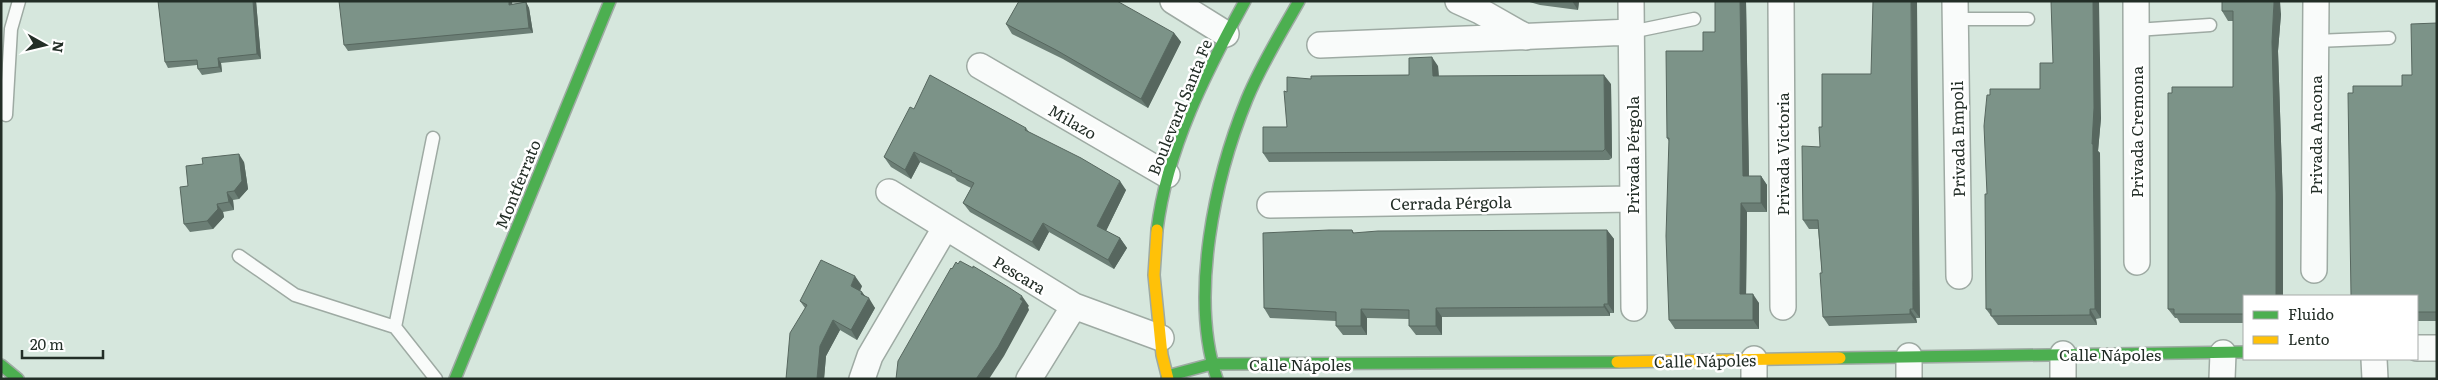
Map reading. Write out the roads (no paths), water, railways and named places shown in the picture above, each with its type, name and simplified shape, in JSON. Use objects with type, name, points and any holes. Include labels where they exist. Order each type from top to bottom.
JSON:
[{"type":"main road","name":"Montferrato","points":[[455,379],[610,1]]},
{"type":"main road","name":"Boulevard Santa Fe","points":[[1168,377],[1161,338],[1154,262],[1167,176],[1200,89],[1226,34],[1245,1]]},
{"type":"main road","points":[[1217,379],[1212,364],[1206,308],[1207,258],[1225,160],[1248,97],[1299,1]]},
{"type":"main road","name":"Calle Nápoles","points":[[1168,377],[1212,364],[1485,364],[1754,369],[1909,368],[2064,354],[2233,353]]},
{"type":"main road","points":[[1,365],[18,379]]},
{"type":"street","points":[[1174,1],[1226,34]]},
{"type":"street","points":[[1458,1],[1526,37]]},
{"type":"street","name":"Privada Pérgola","points":[[1631,1],[1634,308]]},
{"type":"street","name":"Privada Victoria","points":[[1781,1],[1784,307]]},
{"type":"street","name":"Privada Cremona","points":[[2136,1],[2136,262]]},
{"type":"street","name":"Privada Ancona","points":[[2314,270],[2316,1]]},
{"type":"street","name":"Privada Empoli","points":[[1955,10],[1959,276]]},
{"type":"street","points":[[1320,45],[1632,32]]},
{"type":"street","name":"Milazo","points":[[980,66],[1167,176]]},
{"type":"street","name":"Pescara","points":[[889,192],[1074,306],[1161,338]]},
{"type":"street","name":"Cerrada Pérgola","points":[[1270,205],[1632,199]]},
{"type":"street","points":[[862,379],[870,356],[945,228]]},
{"type":"street","points":[[1030,379],[1074,306]]},
{"type":"street","points":[[2418,348],[2437,348]]},
{"type":"street","points":[[2222,379],[2233,353]]},
{"type":"street","points":[[2063,379],[2064,354]]},
{"type":"street","points":[[2374,360],[2374,379]]},
{"type":"lane","points":[[6,115],[11,30],[18,1]]},
{"type":"lane","points":[[1955,10],[2028,19]]},
{"type":"lane","points":[[1632,32],[1694,19]]},
{"type":"lane","points":[[2136,30],[2210,25]]},
{"type":"lane","points":[[2316,41],[2389,38]]},
{"type":"lane","points":[[395,327],[433,138]]},
{"type":"lane","points":[[239,256],[295,295],[395,327],[436,379]]},
{"type":"lane","points":[[1485,364],[1485,379]]}]
